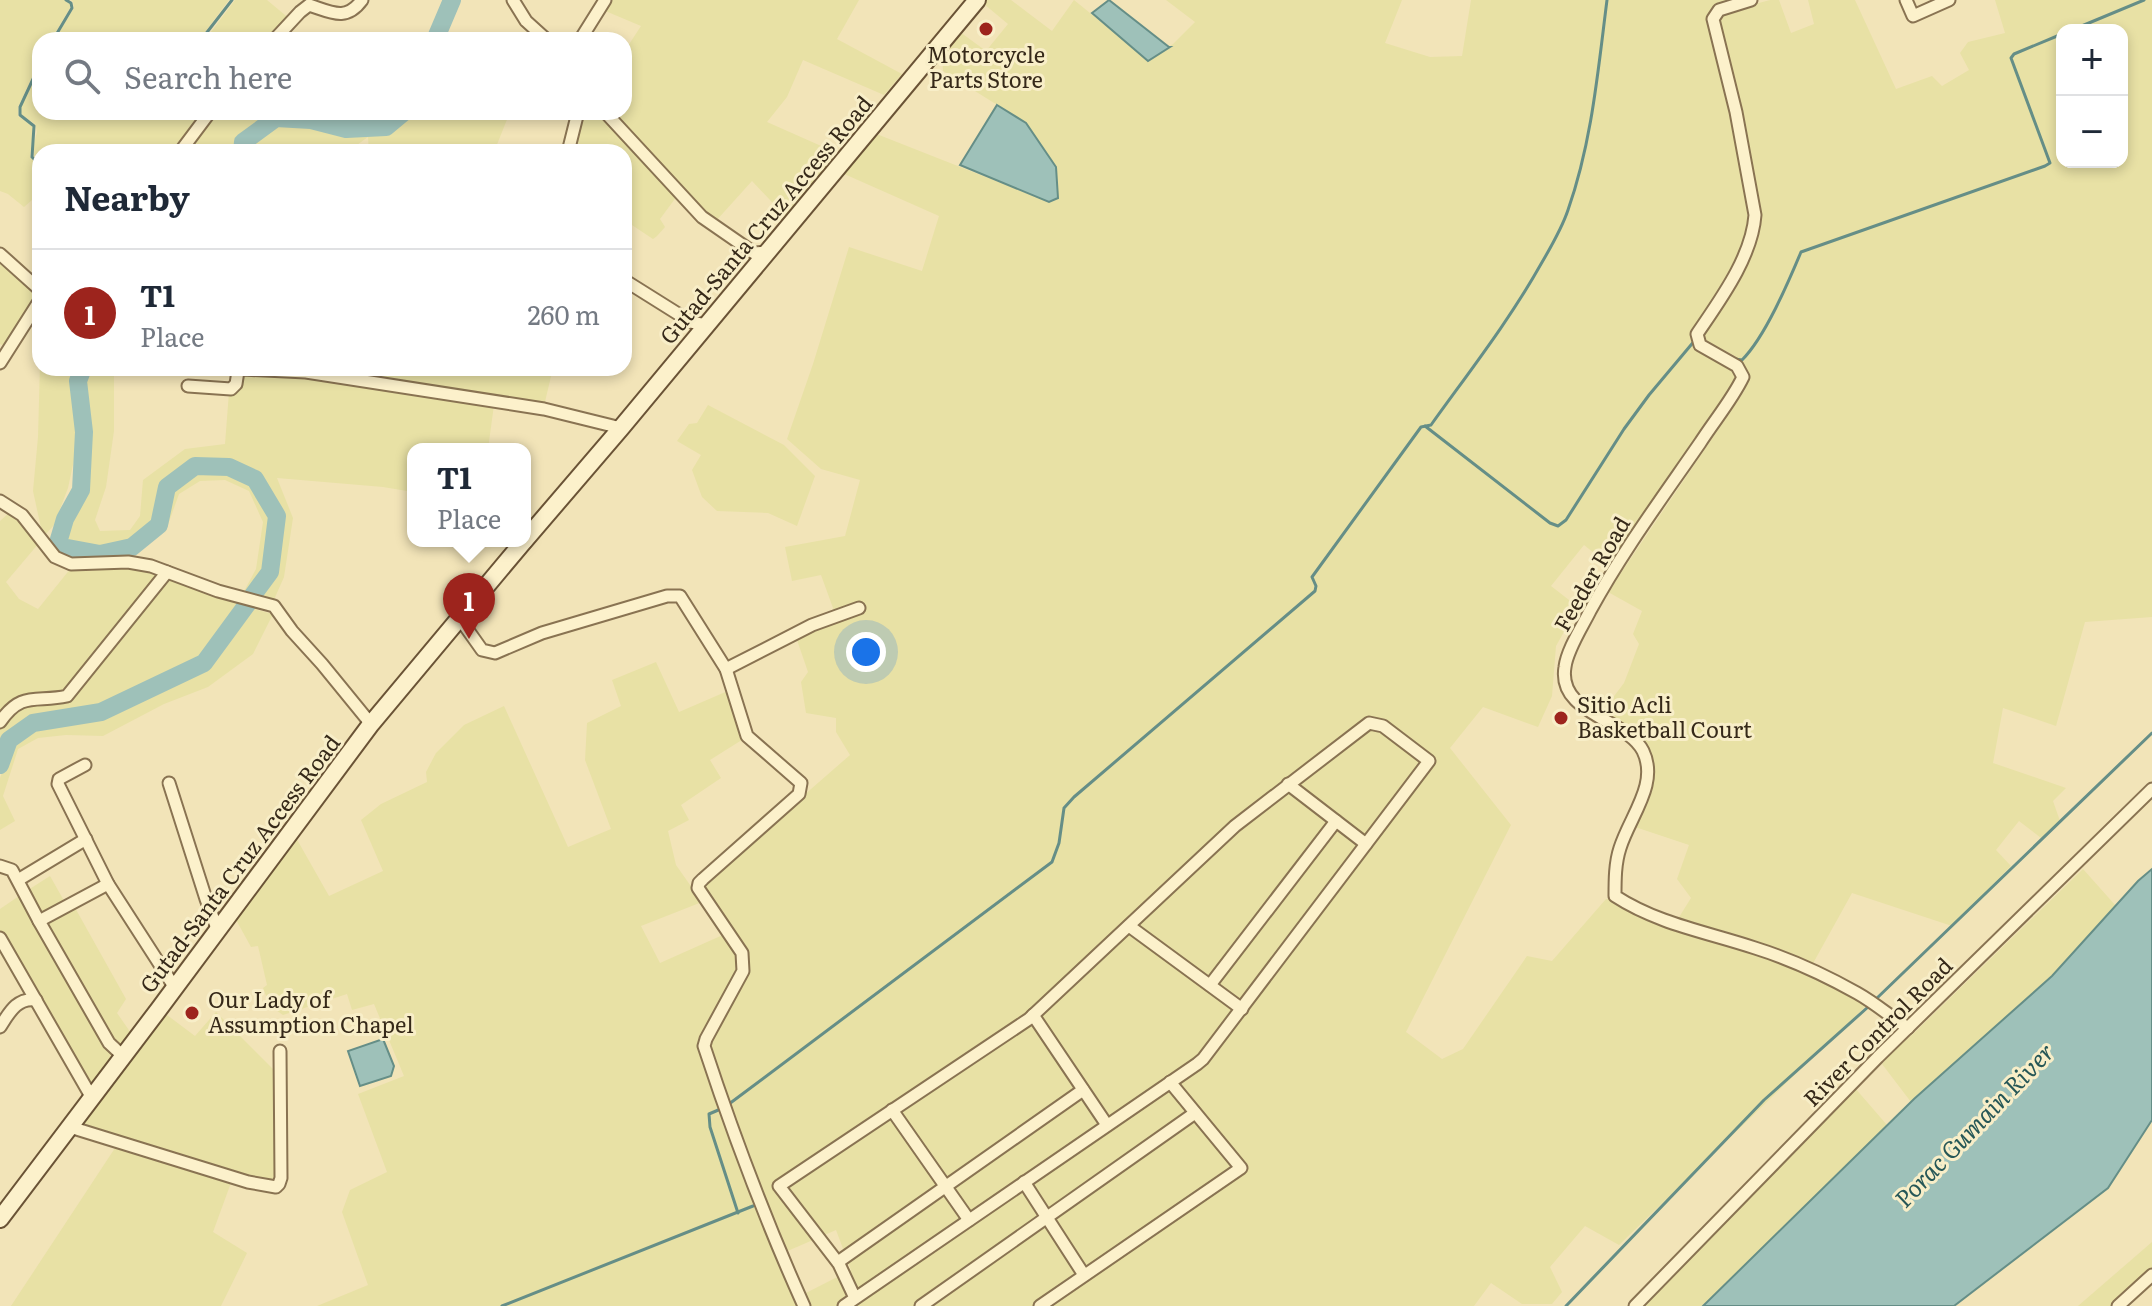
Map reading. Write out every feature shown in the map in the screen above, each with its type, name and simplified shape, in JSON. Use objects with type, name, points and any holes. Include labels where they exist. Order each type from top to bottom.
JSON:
[{"type":"main road","name":"Gutad-Santa Cruz Access Road","points":[[531,533],[977,0]]},
{"type":"main road","name":"Gutad-Santa Cruz Access Road","points":[[0,1219],[371,724],[519,547]]},
{"type":"street","points":[[281,32],[309,5],[340,14],[356,8],[362,0]]},
{"type":"street","points":[[513,0],[526,21],[538,32]]},
{"type":"street","points":[[585,32],[605,0]]},
{"type":"street","name":"Feeder Road","points":[[1751,0],[1719,10],[1713,19],[1736,112],[1755,215],[1754,231],[1720,301],[1697,334],[1700,345],[1737,366],[1743,377],[1607,581],[1574,644],[1565,666],[1565,676],[1568,688],[1580,705],[1630,734],[1642,749],[1649,767],[1647,784],[1619,849],[1615,896],[1666,921],[1756,948],[1810,969],[1859,994],[1908,1028]]},
{"type":"street","points":[[1906,0],[1913,16],[1949,0]]},
{"type":"street","points":[[186,144],[204,120]]},
{"type":"street","points":[[570,144],[576,120]]},
{"type":"street","points":[[612,120],[702,217],[754,253],[767,252]]},
{"type":"street","points":[[0,254],[32,283]]},
{"type":"street","points":[[632,285],[691,322],[706,325]]},
{"type":"street","points":[[0,363],[32,313]]},
{"type":"street","points":[[188,386],[231,389],[237,376]]},
{"type":"street","points":[[361,376],[544,409],[621,428]]},
{"type":"street","points":[[3,508],[22,515],[55,557],[71,564],[128,562],[151,566],[218,591],[274,606],[371,724]]},
{"type":"street","points":[[0,722],[17,704],[32,698],[67,696],[167,572]]},
{"type":"street","points":[[460,619],[482,650],[495,653],[556,629],[667,596],[680,596],[726,669],[747,736],[799,779],[802,787],[799,794],[699,883],[698,888],[742,953],[744,963],[743,971],[704,1046],[721,1098],[804,1306]]},
{"type":"street","points":[[726,669],[812,625],[859,608]]},
{"type":"street","points":[[844,1306],[860,1300],[969,1220],[1203,1059],[1429,761],[1383,726],[1369,723],[1235,826],[1033,1015],[779,1186],[838,1262],[860,1300]]},
{"type":"street","points":[[85,765],[59,779],[58,784],[108,884],[175,988]]},
{"type":"street","points":[[169,783],[218,931]]},
{"type":"street","points":[[1288,784],[1366,844]]},
{"type":"street","name":"River Control Road","points":[[1635,1306],[1908,1028],[2152,789]]},
{"type":"street","points":[[1210,985],[1336,821]]},
{"type":"street","points":[[18,880],[86,839]]},
{"type":"street","points":[[0,866],[12,870],[109,1043],[124,1057]]},
{"type":"street","points":[[39,921],[108,884]]},
{"type":"street","points":[[1129,926],[1242,1009]]},
{"type":"street","points":[[0,938],[92,1098]]},
{"type":"street","points":[[0,1027],[11,1009],[27,999],[36,1000]]},
{"type":"street","points":[[1033,1015],[1107,1125]]},
{"type":"street","points":[[70,1127],[248,1182],[276,1187],[281,1178],[280,1051]]},
{"type":"street","points":[[1040,1306],[1241,1168],[1170,1082]]},
{"type":"street","points":[[838,1262],[1083,1090]]},
{"type":"street","points":[[892,1110],[969,1220]]},
{"type":"street","points":[[921,1306],[1195,1113]]},
{"type":"street","points":[[1024,1182],[1084,1275]]},
{"type":"street","points":[[2118,1306],[2152,1275]]},
{"type":"shaded area","points":[[0,0],[65,0],[70,8],[56,32],[32,32],[32,77],[18,107],[18,116],[32,126],[33,131],[30,157],[32,200],[24,207],[0,191]]},
{"type":"shaded area","points":[[71,0],[229,0],[205,32],[59,32],[74,8]]},
{"type":"shaded area","points":[[235,0],[267,0],[291,20],[280,32],[211,32]]},
{"type":"shaded area","points":[[607,0],[859,0],[837,39],[902,74],[884,95],[803,60],[787,97],[767,122],[837,153],[786,217],[752,181],[715,222],[616,120],[632,120],[632,40],[641,26],[603,10]]},
{"type":"shaded area","points":[[987,0],[1011,0],[1052,31],[1074,0],[1149,61],[1173,44],[1195,22],[1166,0],[1402,0],[1385,43],[1430,57],[1462,56],[1471,0],[1745,0],[1709,19],[1752,206],[1743,254],[1695,336],[1734,367],[1739,377],[1614,569],[1584,545],[1551,586],[1578,607],[1556,646],[1552,696],[1538,727],[1483,707],[1450,748],[1511,825],[1406,1032],[1442,1059],[1463,1049],[1527,956],[1552,961],[1606,899],[1614,899],[1808,972],[1868,1004],[1619,1245],[1585,1226],[1550,1267],[1562,1292],[1552,1304],[1522,1304],[1491,1283],[1474,1306],[807,1306],[802,1295],[851,1270],[836,1230],[783,1253],[706,1047],[746,971],[702,884],[850,755],[836,732],[836,718],[806,713],[801,682],[808,672],[797,640],[837,619],[821,575],[792,581],[785,547],[845,536],[860,480],[821,469],[787,439],[849,247],[922,271],[939,216],[842,173],[874,133],[1049,202],[1026,123],[943,71],[942,53],[960,32],[986,51],[1008,24],[984,4]]},
{"type":"shaded area","points":[[1779,0],[1791,33],[1814,24],[1808,0],[1855,0],[1896,89],[1932,76],[1942,86],[1969,70],[1960,53],[1968,42],[2005,33],[1995,0],[2152,0],[2152,617],[2085,622],[2056,726],[2003,708],[1993,763],[2066,788],[2053,801],[2060,821],[2041,838],[2019,821],[1996,850],[2011,866],[1952,926],[1852,893],[1811,967],[1676,922],[1691,898],[1677,879],[1689,845],[1632,826],[1648,749],[1599,716],[1624,683],[1639,644],[1633,634],[1642,611],[1608,592],[1745,390],[1748,375],[1737,357],[1703,339],[1748,256],[1757,232],[1717,23],[1722,13]]},
{"type":"shaded area","points":[[32,84],[32,120],[200,120],[183,144],[34,144],[35,124],[21,114]]},
{"type":"shaded area","points":[[206,120],[264,120],[240,138],[240,144],[189,144]]},
{"type":"shaded area","points":[[335,120],[387,120],[384,122]]},
{"type":"shaded area","points":[[403,120],[507,120],[497,144],[368,144],[368,137],[358,144],[249,144],[277,125],[310,126],[347,134],[390,132]]},
{"type":"shaded area","points":[[578,120],[609,120],[631,144],[572,144]]},
{"type":"shaded area","points":[[632,146],[677,196],[660,219],[665,227],[653,239],[632,225]]},
{"type":"shaded area","points":[[0,258],[32,289],[32,307],[7,344],[0,344]]},
{"type":"shaded area","points":[[40,376],[76,376],[80,432],[68,488],[54,525],[43,537],[33,491]]},
{"type":"shaded area","points":[[84,376],[114,376],[114,431],[106,487],[95,520],[100,531],[130,530],[140,516],[143,480],[185,449],[225,444],[229,392],[240,376],[319,376],[494,405],[489,443],[407,443],[407,491],[277,478],[293,518],[284,577],[273,602],[254,599],[273,572],[279,515],[256,477],[230,463],[193,463],[164,484],[155,523],[131,544],[99,550],[66,543],[71,519],[86,490],[89,431],[82,382]]},
{"type":"shaded area","points":[[353,376],[551,376],[544,406]]},
{"type":"shaded area","points":[[708,405],[784,445],[815,476],[797,526],[768,513],[717,511],[702,497],[692,470],[701,455],[677,441],[689,424],[697,423]]},
{"type":"shaded area","points":[[227,470],[252,483],[272,518],[268,571],[248,598],[242,595],[256,569],[263,522],[249,491],[225,480],[200,481],[179,494],[165,533],[167,509],[174,490],[194,471]]},
{"type":"shaded area","points":[[10,512],[20,517],[39,543],[6,582],[19,599],[38,609],[71,568],[128,565],[158,573],[159,576],[67,694],[40,695],[0,717],[0,521]]},
{"type":"shaded area","points":[[170,576],[244,603],[203,660],[99,710],[32,720],[7,738],[0,753],[0,727],[18,707],[60,700]]},
{"type":"shaded area","points":[[250,608],[273,614],[253,654],[208,687],[164,704],[103,736],[38,738],[18,749],[3,796],[15,821],[0,830],[0,778],[12,744],[35,729],[103,718],[207,669]]},
{"type":"shaded area","points":[[656,662],[679,712],[730,690],[745,738],[710,760],[721,778],[681,805],[689,820],[668,831],[676,865],[702,902],[641,926],[660,963],[725,934],[739,954],[741,963],[704,1038],[801,1306],[317,1306],[368,1285],[342,1212],[350,1190],[387,1172],[358,1094],[404,1076],[374,1004],[352,1010],[347,994],[283,1015],[270,1006],[263,988],[267,985],[258,946],[251,947],[235,918],[295,836],[329,896],[383,871],[361,820],[381,804],[427,782],[426,772],[436,753],[464,725],[504,706],[568,847],[611,829],[585,760],[587,723],[621,706],[612,680]]},
{"type":"shaded area","points":[[2083,869],[2116,906],[2052,976],[1911,1102],[1882,1064]]},
{"type":"shaded area","points":[[50,876],[67,906],[74,906],[126,999],[117,1013],[133,1036],[122,1051],[117,1049],[25,892]]},
{"type":"shaded area","points":[[22,894],[116,1055],[92,1088],[0,934],[0,909]]},
{"type":"shaded area","points":[[163,1012],[195,1036],[216,1012],[275,1071],[275,1184],[83,1129],[82,1123]]},
{"type":"shaded area","points":[[1855,1088],[1887,1125],[1703,1306],[1642,1306]]},
{"type":"shaded area","points":[[117,1145],[232,1180],[213,1232],[247,1253],[221,1306],[11,1306]]},
{"type":"shaded area","points":[[2152,1242],[2152,1269],[2113,1306],[2078,1306]]},
{"type":"water","points":[[1109,0],[1170,47],[1148,61],[1092,13]]},
{"type":"water","points":[[997,105],[1026,123],[1056,167],[1058,198],[1049,202],[960,165]]},
{"type":"water","name":"Porac Gumain River","points":[[2152,869],[2152,1120],[2108,1188],[1954,1306],[1703,1306],[1914,1099],[2052,976]]},
{"type":"water","points":[[383,1039],[394,1066],[391,1076],[360,1086],[348,1051]]},
{"type":"waterway","points":[[58,32],[72,8],[66,0]]},
{"type":"waterway","points":[[207,32],[232,0]]},
{"type":"waterway","points":[[438,32],[452,0]]},
{"type":"waterway","points":[[729,1104],[1052,862],[1059,843],[1064,808],[1074,797],[1315,591],[1312,577],[1421,427],[1431,425],[1488,346],[1529,285],[1559,231],[1576,184],[1589,132],[1607,0]]},
{"type":"waterway","points":[[2086,24],[2144,0]]},
{"type":"waterway","points":[[1735,359],[1742,360],[1759,338],[1801,252],[2050,163],[2011,58],[2056,36]]},
{"type":"waterway","points":[[32,81],[20,107],[20,115],[34,126],[33,144]]},
{"type":"waterway","points":[[243,144],[273,120]]},
{"type":"waterway","points":[[311,120],[346,129],[386,127],[394,120]]},
{"type":"waterway","points":[[1425,426],[1550,523],[1558,526],[1566,520],[1649,395],[1696,339]]},
{"type":"waterway","points":[[80,376],[84,432],[81,490],[65,519],[57,546],[100,554],[132,547],[159,525],[167,487],[195,466],[229,467],[255,479],[277,516],[270,572],[253,595]]},
{"type":"waterway","points":[[0,765],[9,740],[33,723],[101,712],[204,663],[248,603]]},
{"type":"waterway","points":[[1876,999],[2152,733]]},
{"type":"waterway","points":[[1566,1306],[1764,1100],[1868,1007]]},
{"type":"waterway","points":[[723,1108],[709,1114],[710,1127],[738,1213]]},
{"type":"waterway","points":[[502,1306],[753,1206]]},
{"type":"place","name":"Motorcycle Parts Store","points":[[986,29]]},
{"type":"place","name":"T1","points":[[469,639]]},
{"type":"place","name":"Sitio Acli Basketball Court","points":[[1561,718]]},
{"type":"place","name":"Our Lady of Assumption Chapel","points":[[192,1013]]}]
